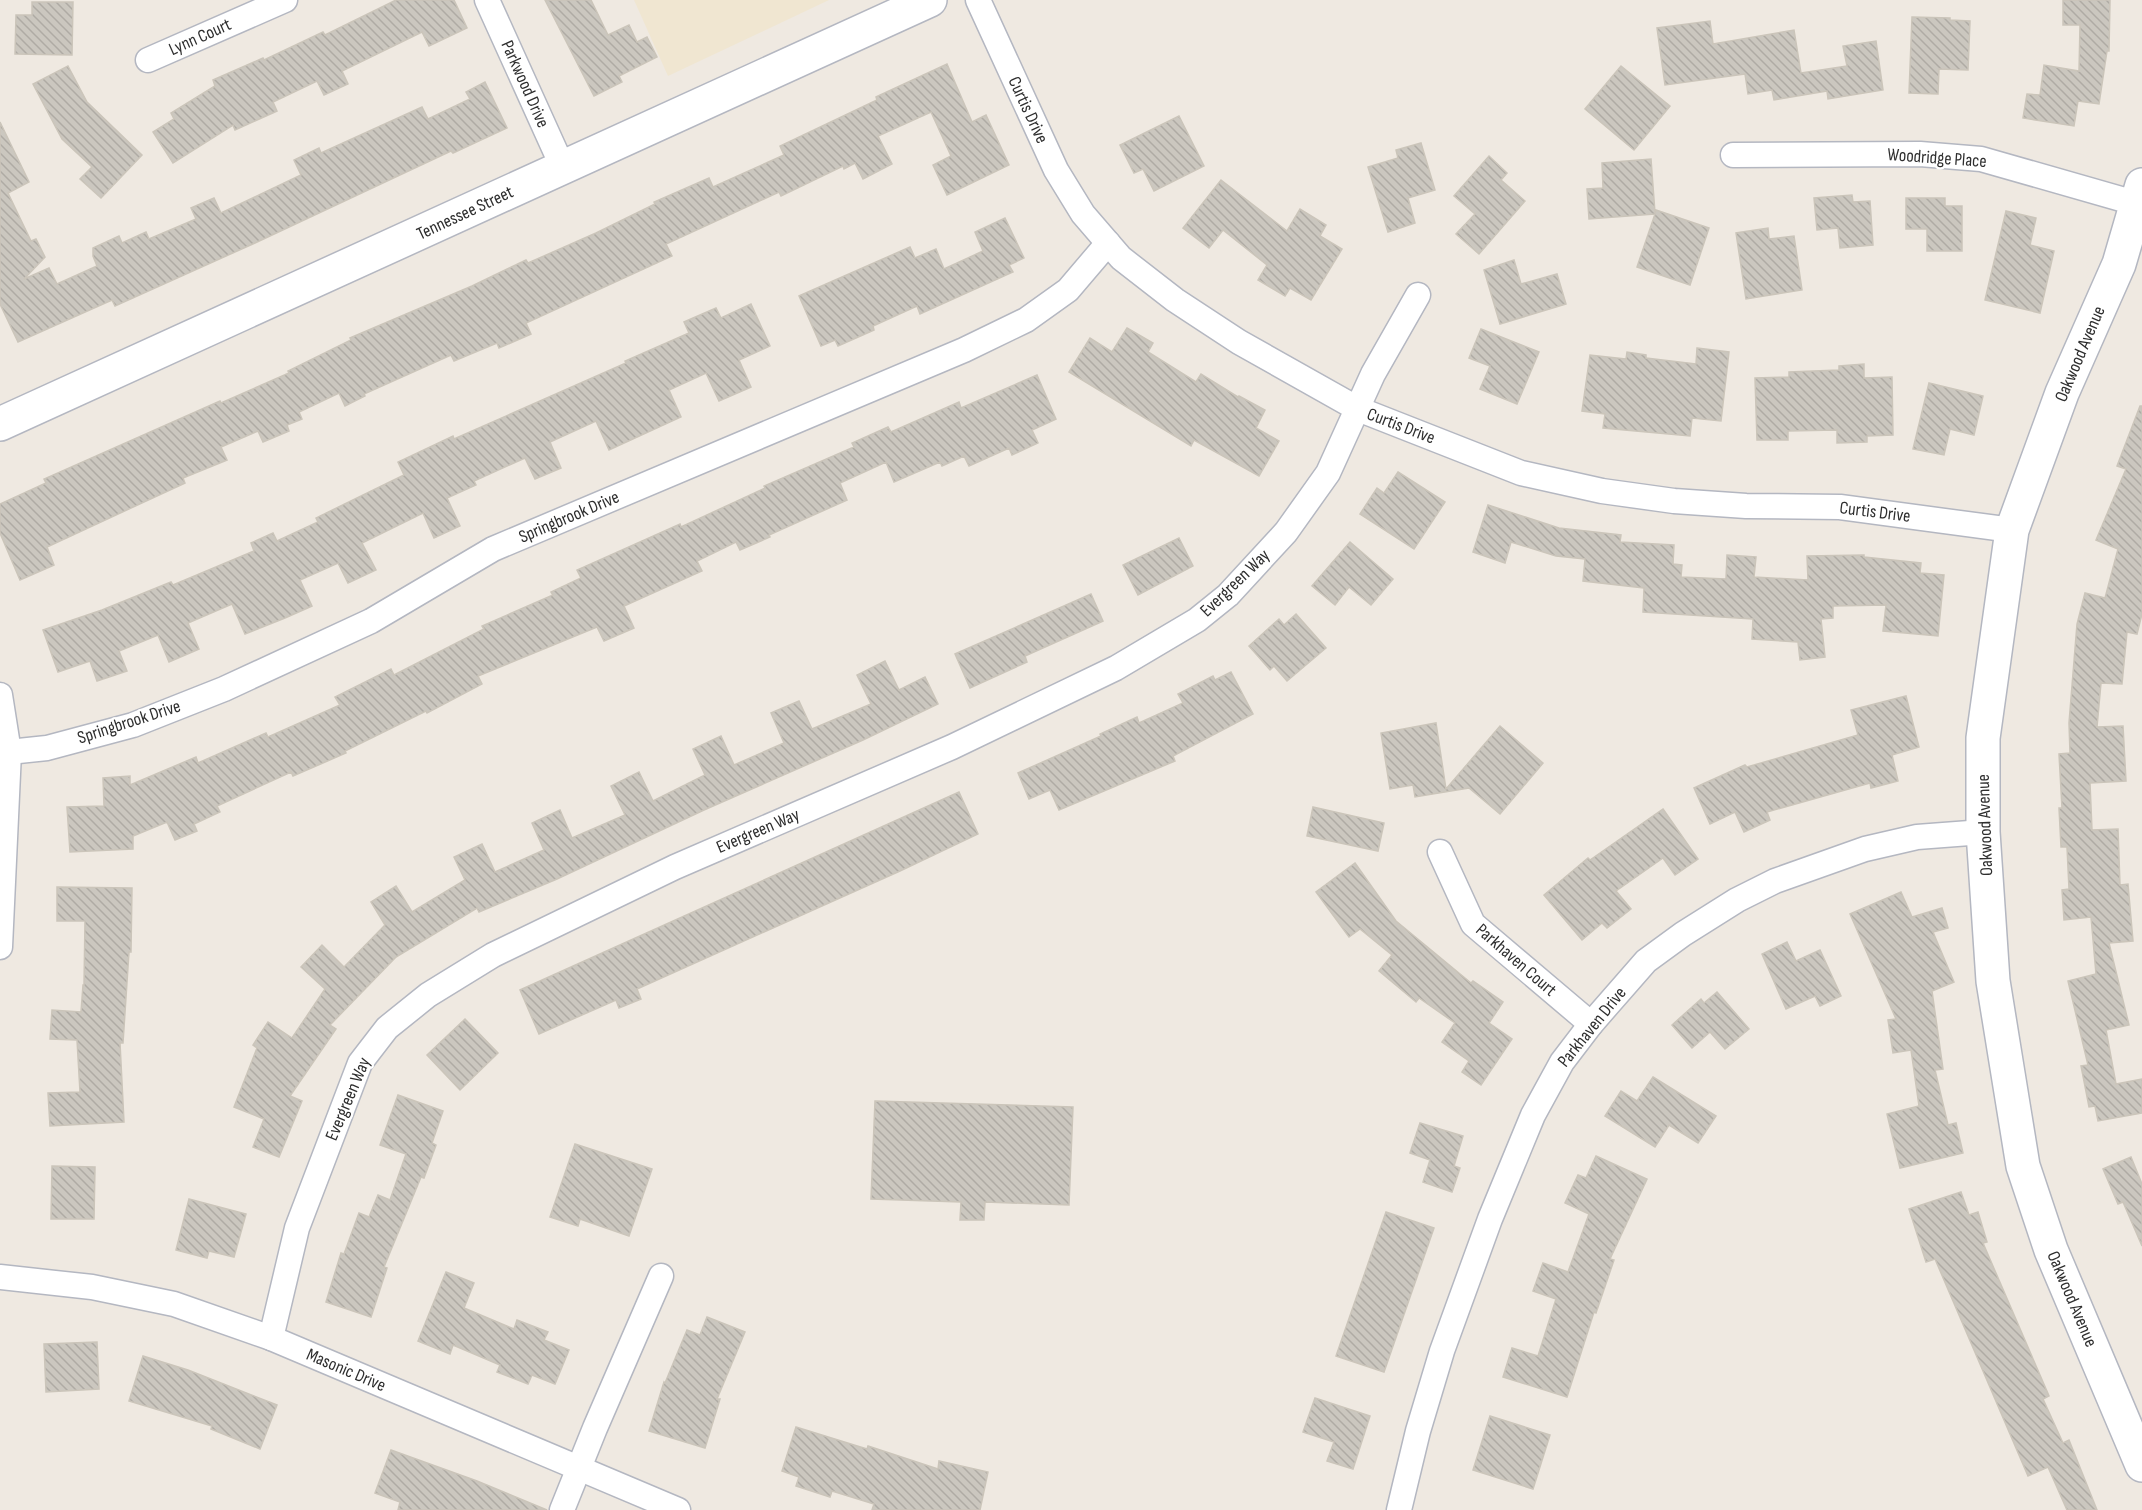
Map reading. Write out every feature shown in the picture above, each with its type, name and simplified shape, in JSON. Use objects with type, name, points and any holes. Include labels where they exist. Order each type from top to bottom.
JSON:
[{"type":"main road","name":"Tennessee Street","points":[[3,416],[563,168],[930,0]]},
{"type":"main road","name":"Oakwood Avenue","points":[[2140,198],[2118,264],[2062,393],[2012,530],[1983,738],[1983,832],[1994,981],[2023,1166],[2050,1250],[2142,1465]]},
{"type":"street","name":"Lynn Court","points":[[148,60],[285,0]]},
{"type":"street","name":"Parkwood Drive","points":[[487,0],[563,168]]},
{"type":"street","name":"Curtis Drive","points":[[978,0],[1056,170],[1083,214],[1121,258],[1175,300],[1239,342],[1358,409],[1521,472],[1602,491],[1674,501],[1736,506],[1840,507],[2012,530]]},
{"type":"street","name":"Woodridge Place","points":[[1733,155],[1920,154],[1981,159],[2140,198]]},
{"type":"street","name":"Springbrook Drive","points":[[9,752],[47,748],[133,725],[224,689],[371,621],[493,549],[964,350],[1026,320],[1068,290],[1108,243]]},
{"type":"street","name":"Evergreen Way","points":[[271,1338],[297,1228],[360,1064],[387,1028],[428,995],[493,955],[675,867],[952,747],[1116,668],[1197,620],[1228,595],[1286,532],[1328,473],[1373,374],[1418,295]]},
{"type":"street","points":[[0,695],[9,752],[0,947]]},
{"type":"street","name":"Parkhaven Drive","points":[[1399,1510],[1418,1431],[1439,1362],[1490,1219],[1533,1115],[1562,1062],[1591,1024],[1646,962],[1683,934],[1775,881],[1865,849],[1917,837],[1983,832]]},
{"type":"street","name":"Parkhaven Court","points":[[1440,852],[1473,924],[1591,1024]]},
{"type":"street","points":[[562,1510],[661,1276]]},
{"type":"street","name":"Masonic Drive","points":[[0,1277],[92,1287],[174,1304],[271,1338],[678,1510]]},
{"type":"shaded area","points":[[634,0],[829,0],[668,76]]},
{"type":"building","points":[[396,0],[454,0],[467,28],[429,46],[422,32],[342,71],[348,84],[324,95],[317,81],[273,102],[277,111],[235,130],[233,125],[173,163],[153,132],[174,119],[171,113],[215,86],[213,80],[263,58],[264,60],[323,32],[325,35]]},
{"type":"building","points":[[545,0],[591,0],[608,35],[629,25],[637,42],[647,37],[657,57],[619,76],[622,82],[594,96]]},
{"type":"building","points":[[2063,0],[2110,0],[2109,51],[2107,51],[2099,104],[2078,101],[2074,126],[2023,118],[2027,94],[2040,95],[2044,65],[2079,71],[2080,25],[2063,25]]},
{"type":"building","points":[[32,2],[73,2],[72,55],[15,54],[16,15],[32,15]]},
{"type":"building","points":[[1912,17],[1970,21],[1968,70],[1939,69],[1938,94],[1909,93]]},
{"type":"building","points":[[1710,21],[1713,44],[1794,30],[1801,73],[1847,66],[1843,46],[1876,41],[1883,90],[1828,99],[1827,91],[1774,100],[1772,90],[1748,94],[1745,74],[1665,85],[1657,28]]},
{"type":"building","points":[[947,64],[972,122],[986,115],[1009,165],[947,195],[933,165],[951,156],[931,112],[878,136],[892,164],[863,179],[855,163],[844,169],[843,166],[781,196],[779,192],[666,244],[672,256],[526,323],[531,334],[499,348],[497,343],[454,361],[451,355],[364,394],[365,396],[345,406],[339,393],[299,412],[302,419],[287,425],[289,431],[263,442],[258,431],[221,447],[227,460],[183,478],[185,483],[47,547],[54,565],[20,580],[0,533],[0,504],[46,483],[44,479],[289,373],[288,371],[351,340],[350,338],[472,286],[526,260],[528,263],[596,233],[655,204],[654,202],[709,178],[713,187],[784,155],[780,146]]},
{"type":"building","points":[[68,66],[87,102],[142,155],[101,198],[80,179],[92,167],[62,139],[33,84]]},
{"type":"building","points":[[1621,66],[1670,106],[1634,150],[1585,109]]},
{"type":"building","points":[[485,82],[507,128],[453,153],[451,151],[115,306],[112,300],[18,342],[0,304],[0,122],[29,182],[8,193],[31,241],[36,239],[45,257],[24,279],[49,268],[57,284],[97,266],[93,248],[119,236],[122,243],[146,232],[149,239],[196,219],[191,208],[214,198],[221,213],[301,175],[294,160],[319,148],[321,153],[422,107],[428,119],[470,99],[466,92]]},
{"type":"building","points":[[1179,116],[1204,166],[1154,191],[1143,169],[1134,173],[1120,145]]},
{"type":"building","points":[[1421,143],[1435,190],[1408,198],[1415,223],[1388,232],[1368,167],[1398,158],[1396,150]]},
{"type":"building","points":[[1489,156],[1507,173],[1501,180],[1525,201],[1479,254],[1456,234],[1475,214],[1454,196]]},
{"type":"building","points":[[1651,159],[1655,213],[1656,210],[1709,228],[1690,285],[1637,267],[1655,214],[1589,219],[1587,189],[1603,188],[1602,163]]},
{"type":"building","points":[[1221,180],[1287,231],[1300,209],[1326,225],[1320,236],[1342,249],[1311,300],[1290,288],[1285,296],[1258,280],[1267,265],[1223,230],[1209,248],[1183,228]]},
{"type":"building","points":[[1852,195],[1853,202],[1870,201],[1873,245],[1840,248],[1838,228],[1817,230],[1814,198]]},
{"type":"building","points":[[1906,198],[1945,198],[1945,206],[1962,206],[1962,251],[1927,251],[1927,229],[1906,229]]},
{"type":"building","points":[[2006,211],[2036,218],[2030,245],[2054,251],[2040,313],[1985,300]]},
{"type":"building","points":[[1005,218],[1024,258],[1009,265],[1013,272],[920,314],[917,306],[873,326],[874,330],[838,346],[835,340],[821,346],[799,296],[910,247],[915,258],[936,249],[944,269],[983,251],[975,232]]},
{"type":"building","points":[[1768,228],[1769,239],[1794,236],[1802,290],[1746,299],[1736,233]]},
{"type":"building","points":[[1514,260],[1521,284],[1557,274],[1566,304],[1500,324],[1484,270]]},
{"type":"building","points":[[751,304],[770,346],[739,360],[751,387],[719,401],[706,373],[669,390],[681,417],[609,450],[596,421],[550,442],[561,468],[535,479],[525,458],[474,481],[476,485],[447,498],[460,526],[434,538],[423,513],[362,543],[376,570],[348,583],[338,563],[300,580],[312,606],[285,618],[245,634],[232,604],[188,623],[199,649],[169,662],[158,635],[119,651],[127,671],[97,681],[90,661],[58,672],[43,630],[102,610],[171,582],[173,585],[254,551],[251,543],[273,533],[277,541],[318,522],[316,518],[404,475],[398,462],[453,436],[454,439],[626,363],[625,361],[689,333],[684,322],[716,308],[721,318]]},
{"type":"building","points":[[1127,328],[1153,343],[1148,352],[1196,382],[1201,374],[1238,397],[1265,410],[1256,428],[1279,441],[1259,476],[1194,440],[1191,446],[1069,372],[1090,338],[1112,352]]},
{"type":"building","points":[[1481,329],[1539,352],[1517,404],[1480,389],[1490,366],[1469,358]]},
{"type":"building","points":[[1697,348],[1729,352],[1721,421],[1692,418],[1690,436],[1603,428],[1605,414],[1582,411],[1590,355],[1626,359],[1627,352],[1646,355],[1646,358],[1696,364]]},
{"type":"building","points":[[1864,364],[1864,378],[1892,377],[1893,435],[1867,436],[1867,442],[1837,443],[1837,430],[1788,431],[1788,440],[1757,440],[1755,378],[1789,377],[1789,372],[1839,370],[1839,366]]},
{"type":"building","points":[[1037,375],[1056,419],[1032,430],[1038,443],[1012,455],[1009,448],[969,466],[964,456],[942,466],[940,462],[894,482],[886,462],[840,483],[847,500],[740,550],[736,542],[697,561],[702,571],[624,606],[634,628],[604,641],[597,627],[478,676],[482,684],[427,713],[426,711],[345,751],[346,753],[293,776],[291,772],[217,806],[220,812],[194,824],[197,831],[175,840],[167,822],[133,836],[133,849],[70,852],[67,807],[104,806],[103,778],[130,776],[130,785],[196,757],[198,763],[266,733],[268,737],[340,705],[335,697],[391,669],[394,675],[484,629],[482,626],[553,595],[551,592],[581,578],[577,570],[680,524],[681,527],[765,488],[764,486],[854,447],[852,443],[888,427],[891,432],[959,402],[961,408]]},
{"type":"building","points":[[1929,383],[1983,396],[1974,435],[1950,429],[1944,455],[1913,449]]},
{"type":"building","points":[[2140,406],[2142,406],[2142,614],[2137,634],[2127,632],[2122,684],[2101,683],[2097,727],[2123,726],[2126,781],[2090,783],[2092,830],[2118,829],[2120,885],[2128,884],[2133,941],[2109,943],[2129,1025],[2106,1030],[2116,1084],[2142,1079],[2142,1113],[2098,1121],[2095,1106],[2089,1107],[2081,1066],[2088,1065],[2068,981],[2096,974],[2091,917],[2064,920],[2062,890],[2069,889],[2067,847],[2061,847],[2059,808],[2062,808],[2059,754],[2070,753],[2069,723],[2077,624],[2085,593],[2105,598],[2118,549],[2096,540],[2126,469],[2117,466]]},
{"type":"building","points":[[1398,472],[1445,502],[1414,549],[1360,514],[1377,488],[1384,493]]},
{"type":"building","points":[[1488,505],[1559,528],[1621,535],[1620,542],[1674,545],[1673,564],[1682,565],[1681,577],[1726,579],[1727,555],[1756,557],[1754,577],[1808,580],[1807,556],[1864,555],[1864,557],[1921,563],[1920,573],[1944,575],[1938,636],[1883,631],[1886,605],[1833,606],[1833,618],[1821,619],[1825,657],[1800,660],[1798,642],[1752,639],[1753,619],[1643,612],[1644,588],[1583,581],[1585,559],[1556,556],[1511,542],[1505,563],[1473,552]]},
{"type":"building","points":[[1179,538],[1193,566],[1138,595],[1123,565]]},
{"type":"building","points":[[1350,542],[1393,579],[1371,605],[1349,587],[1335,605],[1312,586]]},
{"type":"building","points":[[1091,594],[1103,621],[1025,656],[1027,662],[970,688],[955,654]]},
{"type":"building","points":[[1296,614],[1326,648],[1287,681],[1274,666],[1270,670],[1249,646],[1279,619],[1284,625]]},
{"type":"building","points":[[885,661],[899,690],[925,677],[938,704],[557,879],[479,912],[477,908],[396,957],[330,1025],[336,1029],[290,1096],[302,1101],[279,1157],[253,1147],[264,1119],[234,1107],[257,1048],[253,1045],[268,1022],[292,1038],[325,989],[301,967],[322,945],[344,967],[385,925],[371,902],[396,886],[412,912],[465,880],[454,857],[482,844],[495,872],[544,850],[532,823],[560,810],[572,838],[625,815],[611,786],[639,772],[653,801],[705,775],[693,749],[721,736],[734,765],[784,743],[771,713],[799,701],[812,729],[871,704],[857,675]]},
{"type":"building","points":[[1231,672],[1253,714],[1173,756],[1175,761],[1059,810],[1050,790],[1029,799],[1018,773],[1101,736],[1100,734],[1137,717],[1139,723],[1183,703],[1178,694],[1213,676],[1215,680]]},
{"type":"building","points":[[1906,696],[1919,747],[1892,755],[1898,781],[1871,788],[1870,783],[1767,812],[1770,820],[1744,832],[1735,812],[1710,824],[1694,788],[1745,765],[1747,767],[1858,735],[1851,710]]},
{"type":"building","points":[[1436,723],[1446,789],[1500,726],[1543,763],[1500,814],[1469,788],[1415,797],[1413,785],[1390,789],[1381,733]]},
{"type":"building","points":[[959,792],[978,834],[637,989],[641,999],[619,1008],[616,1000],[539,1034],[520,990]]},
{"type":"building","points":[[1313,807],[1384,823],[1378,851],[1307,836]]},
{"type":"building","points":[[1663,809],[1698,859],[1675,875],[1663,858],[1616,891],[1631,909],[1607,928],[1602,923],[1582,940],[1544,895],[1588,858],[1590,860]]},
{"type":"building","points":[[1355,863],[1396,921],[1471,983],[1473,981],[1503,1002],[1489,1023],[1512,1039],[1481,1085],[1462,1072],[1469,1061],[1442,1042],[1455,1023],[1419,998],[1416,1002],[1379,971],[1392,955],[1360,929],[1349,937],[1316,892]]},
{"type":"building","points":[[57,887],[132,888],[131,952],[129,952],[123,1043],[120,1043],[124,1122],[50,1126],[48,1093],[80,1092],[77,1040],[50,1039],[52,1010],[81,1012],[84,985],[85,921],[57,921]]},
{"type":"building","points":[[1901,892],[1912,917],[1942,908],[1948,928],[1933,932],[1954,982],[1932,991],[1943,1069],[1935,1070],[1948,1125],[1956,1123],[1963,1153],[1900,1168],[1887,1114],[1919,1106],[1911,1050],[1893,1053],[1888,1020],[1896,1019],[1850,914]]},
{"type":"building","points":[[1787,942],[1796,961],[1820,950],[1841,996],[1820,1006],[1815,996],[1786,1009],[1762,954]]},
{"type":"building","points":[[1717,992],[1749,1029],[1725,1049],[1710,1032],[1692,1048],[1672,1025],[1701,999],[1704,1003]]},
{"type":"building","points":[[465,1019],[498,1053],[460,1090],[427,1055]]},
{"type":"building","points":[[1653,1077],[1716,1116],[1698,1143],[1669,1125],[1655,1147],[1605,1116],[1621,1091],[1637,1101]]},
{"type":"building","points":[[398,1095],[443,1111],[432,1143],[436,1145],[424,1178],[421,1177],[384,1267],[387,1268],[371,1317],[326,1302],[341,1253],[344,1254],[359,1213],[369,1217],[378,1195],[390,1200],[406,1154],[380,1145]]},
{"type":"building","points":[[875,1101],[1073,1107],[1069,1205],[985,1202],[984,1220],[960,1220],[961,1202],[871,1199]]},
{"type":"building","points":[[1420,1123],[1463,1136],[1454,1166],[1460,1168],[1452,1192],[1423,1182],[1430,1160],[1410,1153]]},
{"type":"building","points":[[575,1144],[652,1169],[629,1236],[580,1219],[578,1226],[550,1217]]},
{"type":"building","points":[[1596,1156],[1647,1179],[1610,1259],[1614,1260],[1596,1313],[1594,1312],[1567,1397],[1503,1377],[1512,1348],[1538,1356],[1556,1299],[1533,1291],[1543,1263],[1568,1272],[1589,1214],[1565,1203],[1578,1175],[1586,1178]]},
{"type":"building","points":[[2131,1157],[2142,1184],[2142,1246],[2123,1202],[2118,1204],[2103,1169]]},
{"type":"building","points":[[52,1166],[95,1167],[94,1219],[51,1219]]},
{"type":"building","points":[[1961,1192],[1969,1215],[1978,1212],[1987,1242],[1983,1243],[2049,1396],[2043,1399],[2063,1443],[2069,1440],[2097,1510],[2067,1510],[2048,1467],[2028,1476],[1935,1259],[1926,1262],[1909,1209]]},
{"type":"building","points":[[189,1199],[246,1214],[234,1257],[209,1251],[207,1258],[176,1250]]},
{"type":"building","points":[[1386,1212],[1434,1228],[1384,1372],[1336,1356]]},
{"type":"building","points":[[446,1272],[474,1283],[464,1308],[514,1329],[517,1320],[548,1332],[544,1340],[569,1350],[555,1384],[532,1375],[528,1384],[497,1372],[500,1365],[453,1345],[450,1354],[418,1341]]},
{"type":"building","points":[[707,1317],[745,1332],[717,1399],[720,1399],[705,1448],[649,1431],[664,1382],[687,1330],[700,1335]]},
{"type":"building","points":[[97,1342],[99,1389],[46,1392],[44,1344]]},
{"type":"building","points":[[143,1356],[188,1370],[277,1405],[260,1449],[211,1429],[212,1426],[129,1401]]},
{"type":"building","points":[[1315,1398],[1370,1416],[1353,1469],[1327,1461],[1334,1442],[1303,1432]]},
{"type":"building","points":[[1490,1416],[1550,1435],[1533,1489],[1473,1470]]},
{"type":"building","points":[[796,1427],[867,1449],[868,1446],[938,1469],[939,1461],[988,1472],[980,1510],[872,1510],[874,1504],[832,1491],[830,1497],[796,1486],[799,1477],[782,1471]]},
{"type":"building","points":[[391,1450],[477,1481],[547,1510],[398,1510],[400,1502],[375,1493]]}]
